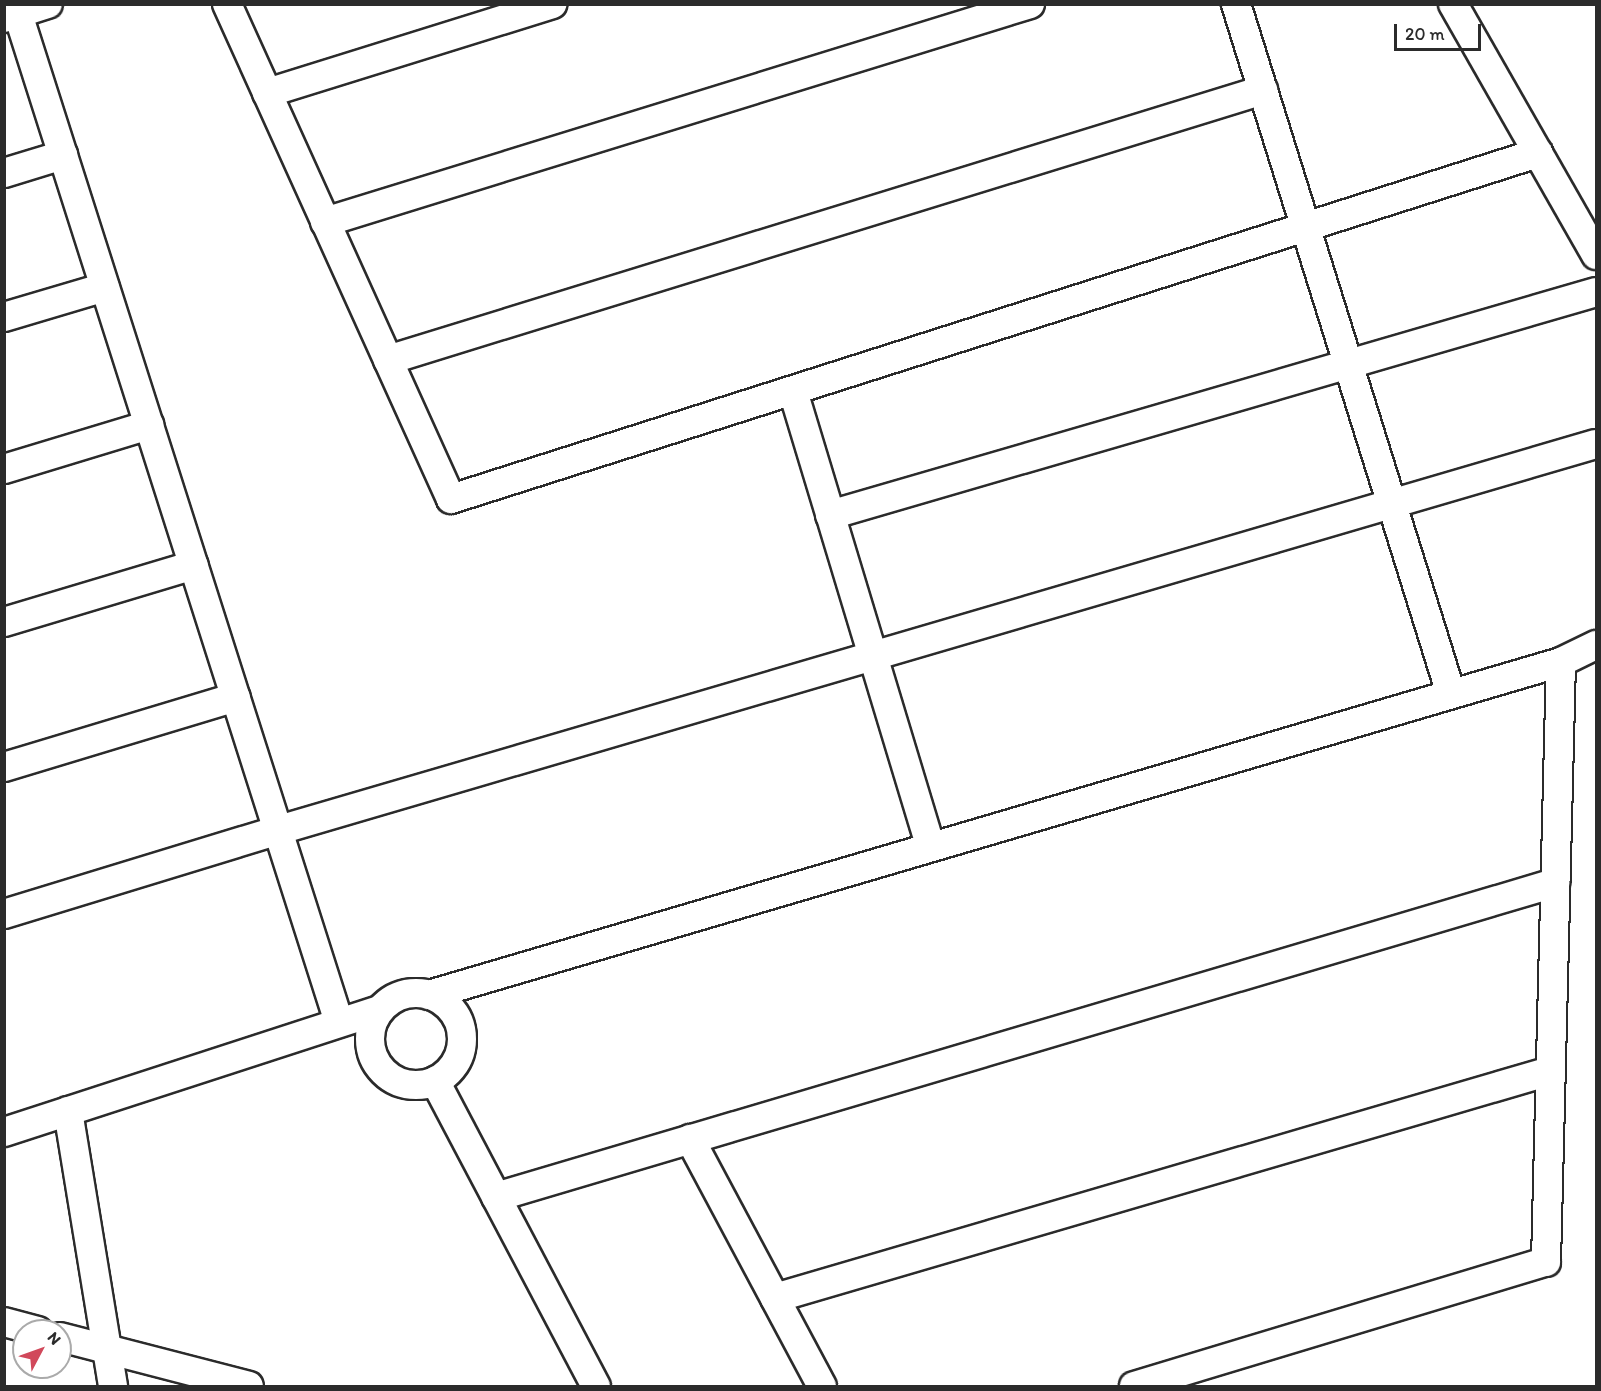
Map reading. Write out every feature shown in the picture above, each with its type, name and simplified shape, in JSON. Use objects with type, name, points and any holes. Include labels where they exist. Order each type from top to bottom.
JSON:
[{"type":"street","points":[[48,4],[11,16],[63,155],[339,1022]]},
{"type":"street","points":[[227,4],[451,499],[1539,153]]},
{"type":"street","points":[[267,93],[552,4]]},
{"type":"street","points":[[325,222],[1030,4]]},
{"type":"street","points":[[1236,4],[1451,694]]},
{"type":"street","points":[[1453,4],[1596,255]]},
{"type":"street","points":[[388,360],[1263,90]]},
{"type":"street","points":[[4,173],[63,155]]},
{"type":"street","points":[[4,317],[105,287]]},
{"type":"street","points":[[830,515],[1596,291]]},
{"type":"street","points":[[793,390],[931,847]]},
{"type":"street","points":[[4,469],[149,425]]},
{"type":"street","points":[[4,914],[1596,444]]},
{"type":"street","points":[[4,622],[194,565]]},
{"type":"street","points":[[429,995],[1561,662],[1596,645]]},
{"type":"street","points":[[1134,1386],[1546,1262],[1561,662]]},
{"type":"street","points":[[4,767],[236,697]]},
{"type":"street","points":[[496,1197],[1555,883]]},
{"type":"street","points":[[4,1132],[380,1010],[397,997],[411,993],[429,995],[449,1006],[462,1032],[462,1047],[449,1073],[423,1085],[408,1085],[394,1080],[382,1070],[374,1057],[370,1042],[372,1028],[380,1010]]},
{"type":"street","points":[[775,1298],[1550,1071]]},
{"type":"street","points":[[435,1081],[596,1386]]},
{"type":"street","points":[[68,1111],[113,1386]]},
{"type":"street","points":[[690,1139],[822,1386]]},
{"type":"street","points":[[72,1340],[249,1386]]}]
